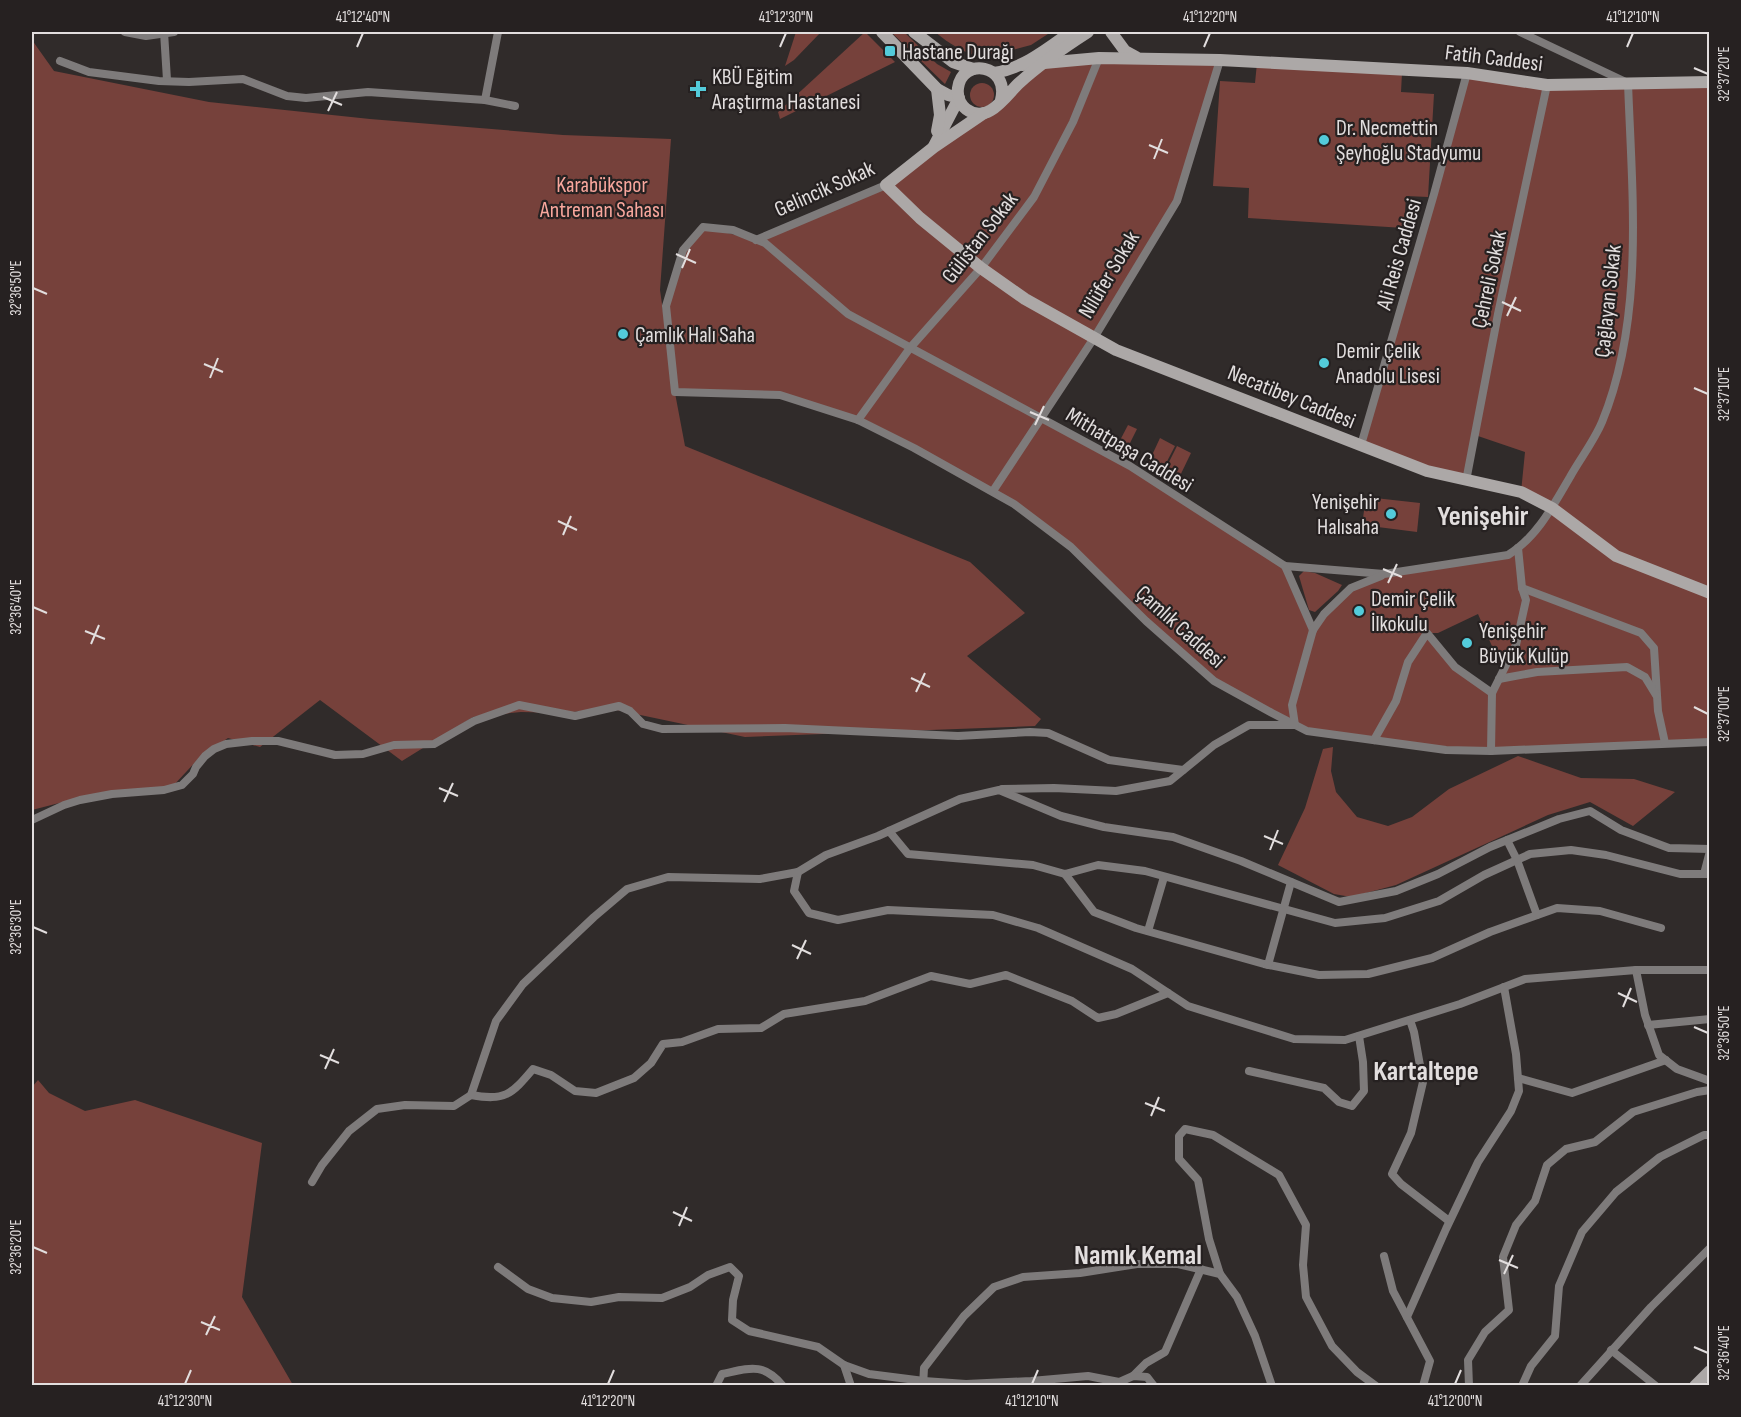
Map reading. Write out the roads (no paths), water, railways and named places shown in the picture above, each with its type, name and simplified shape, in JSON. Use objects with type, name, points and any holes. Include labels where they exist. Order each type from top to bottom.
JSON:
[{"type":"street","points":[[125,32],[146,36],[174,32]]},
{"type":"street","points":[[164,32],[167,80]]},
{"type":"street","points":[[485,100],[498,32]]},
{"type":"street","points":[[882,32],[938,89],[959,98]]},
{"type":"street","points":[[914,32],[953,62],[994,73],[1022,65],[1071,32]]},
{"type":"street","points":[[973,69],[961,78],[958,85],[959,98],[964,107],[970,111],[984,113],[997,106],[1042,62],[1088,32]]},
{"type":"street","points":[[1111,32],[1125,51],[1137,58]]},
{"type":"street","points":[[1520,32],[1628,83]]},
{"type":"street","name":"Fatih Caddesi","points":[[1022,65],[1099,58],[1220,60],[1467,73],[1547,85],[1710,82]]},
{"type":"street","name":"Gülistan Sokak","points":[[858,420],[910,348],[981,268],[1034,197],[1073,122],[1099,58]]},
{"type":"street","name":"Nilüfer Sokak","points":[[993,491],[1094,338],[1177,201],[1220,60]]},
{"type":"street","points":[[60,61],[88,72],[159,81],[243,79],[287,96],[306,99],[368,92],[485,100],[515,106]]},
{"type":"street","points":[[994,73],[1002,85],[1001,100]]},
{"type":"street","name":"Ali Reis Caddesi","points":[[1361,445],[1467,73]]},
{"type":"street","name":"Çağlayan Sokak","points":[[1552,508],[1601,422],[1617,372],[1629,313],[1633,225],[1628,83]]},
{"type":"street","name":"Çehreli Sokak","points":[[1466,481],[1498,314],[1547,85]]},
{"type":"street","points":[[934,147],[940,115],[938,89]]},
{"type":"street","points":[[934,147],[959,98]]},
{"type":"street","name":"Gelincik Sokak","points":[[756,240],[886,185],[934,147],[984,113]]},
{"type":"street","name":"Necatibey Caddesi","points":[[886,185],[920,218],[981,268],[1024,299],[1116,350],[1427,471],[1521,492],[1552,508],[1616,556],[1710,593]]},
{"type":"street","name":"Mithatpaşa Caddesi","points":[[675,392],[666,306],[683,250],[703,227],[733,230],[765,243],[848,314],[1130,466],[1285,566],[1384,574],[1508,555],[1518,549],[1539,528],[1552,508]]},
{"type":"street","name":"Çamlık Caddesi","points":[[675,392],[780,395],[858,420],[993,491],[1071,547],[1146,621],[1214,681],[1307,731],[1446,750],[1491,751],[1710,742]]},
{"type":"street","points":[[1491,751],[1492,693],[1516,645],[1526,600],[1522,588],[1518,549]]},
{"type":"street","points":[[1285,566],[1313,630]]},
{"type":"street","points":[[312,1182],[322,1165],[349,1131],[377,1108],[405,1105],[454,1106],[471,1095],[496,1021],[523,984],[576,933],[627,889],[668,877],[760,879],[798,872],[826,855],[890,831],[960,799],[999,789],[1116,790],[1170,781],[1214,746],[1249,725],[1295,725],[1292,705],[1313,630],[1324,614],[1351,588],[1384,574]]},
{"type":"street","points":[[1522,588],[1641,633],[1654,648],[1658,711]]},
{"type":"street","points":[[1374,740],[1396,701],[1407,662],[1427,633],[1455,667],[1492,693]]},
{"type":"street","points":[[1499,679],[1537,672],[1627,667],[1645,677],[1655,693],[1665,743]]},
{"type":"street","points":[[32,820],[64,805],[80,801],[112,794],[164,790],[182,785],[205,756],[226,744],[278,741],[335,755],[363,754],[394,744],[434,744],[474,721],[519,705],[575,716],[619,706],[630,711],[643,724],[662,729],[785,728],[958,736],[1048,733],[1109,760],[1183,770]]},
{"type":"street","points":[[890,831],[908,854],[1033,865],[1065,874],[1098,865],[1145,871],[1335,923],[1385,918],[1439,901],[1484,875],[1530,854],[1571,850],[1606,855],[1680,874],[1707,874],[1710,850],[1669,848],[1621,830],[1590,811],[1558,819],[1507,840],[1438,874],[1396,891],[1339,902],[1241,861],[1173,837],[1104,827],[1061,816],[999,789]]},
{"type":"street","points":[[1507,840],[1538,915]]},
{"type":"street","points":[[798,872],[794,891],[809,913],[838,920],[888,910],[993,915],[1038,928],[1132,969],[1188,1006],[1294,1039],[1345,1040],[1460,1004],[1525,979],[1636,970],[1710,970]]},
{"type":"street","points":[[1065,874],[1094,912],[1148,932],[1268,965],[1319,975],[1368,974],[1432,958],[1490,932],[1557,908],[1600,911],[1661,928]]},
{"type":"street","points":[[1148,932],[1164,877]]},
{"type":"street","points":[[1268,965],[1291,882]]},
{"type":"street","points":[[1636,970],[1648,1025],[1659,1055],[1677,1069],[1710,1081]]},
{"type":"street","points":[[471,1095],[492,1099],[515,1091],[533,1069],[551,1075],[575,1092],[596,1093],[633,1078],[651,1063],[663,1044],[682,1042],[718,1029],[761,1028],[784,1014],[865,1001],[931,976],[970,984],[1006,975],[1072,1001],[1098,1018],[1116,1014],[1168,993]]},
{"type":"street","points":[[1407,1317],[1478,1162],[1511,1112],[1519,1091],[1516,1054],[1504,987]]},
{"type":"street","points":[[1648,1025],[1710,1019]]},
{"type":"street","points":[[1410,1020],[1423,1082],[1411,1133],[1392,1174],[1401,1184],[1449,1221]]},
{"type":"street","points":[[1249,1071],[1324,1088],[1339,1102],[1352,1106],[1365,1091],[1359,1036]]},
{"type":"street","points":[[1518,1078],[1572,1093],[1666,1060]]},
{"type":"street","points":[[1469,1386],[1468,1360],[1485,1332],[1509,1310],[1503,1257],[1516,1225],[1535,1201],[1547,1166],[1566,1149],[1595,1142],[1633,1112],[1710,1090]]},
{"type":"street","points":[[1272,1386],[1255,1336],[1237,1297],[1220,1274],[1209,1239],[1198,1180],[1179,1159],[1179,1136],[1185,1129],[1213,1134],[1279,1175],[1306,1226],[1303,1265],[1306,1297],[1332,1346],[1357,1372],[1376,1386]]},
{"type":"street","points":[[1522,1386],[1531,1366],[1555,1336],[1559,1286],[1581,1232],[1616,1192],[1660,1157],[1704,1135],[1710,1135]]},
{"type":"street","points":[[1580,1386],[1651,1307],[1710,1248]]},
{"type":"street","points":[[1384,1256],[1393,1291],[1430,1361],[1423,1386]]},
{"type":"street","points":[[923,1384],[924,1368],[964,1316],[994,1287],[1023,1277],[1080,1273],[1137,1264],[1179,1264],[1220,1274]]},
{"type":"street","points":[[498,1267],[528,1289],[552,1298],[591,1302],[619,1297],[662,1298],[690,1287],[708,1275],[730,1267],[739,1276],[733,1300],[732,1320],[749,1332],[818,1347],[844,1365],[869,1374],[923,1384],[966,1384],[1088,1376],[1116,1384],[1133,1376],[1146,1363],[1165,1352],[1200,1269]]},
{"type":"street","points":[[1611,1350],[1656,1386]]},
{"type":"street","points":[[844,1365],[851,1386]]},
{"type":"street","points":[[716,1386],[722,1374],[751,1368],[772,1373],[783,1386]]},
{"type":"street","points":[[1695,1386],[1710,1371]]},
{"type":"street","points":[[1133,1376],[1147,1377],[1154,1386]]},
{"type":"place","name":"Hastane Durağı","points":[[890,51]]},
{"type":"place","name":"KBÜ Eğitim Araştırma Hastanesi","points":[[698,89]]},
{"type":"place","name":"Dr. Necmettin Şeyhoğlu Stadyumu","points":[[1324,140]]},
{"type":"place","name":"Çamlık Halı Saha","points":[[623,334]]},
{"type":"place","name":"Demir Çelik Anadolu Lisesi","points":[[1324,363]]},
{"type":"place","name":"Yenişehir Halısaha","points":[[1391,514]]},
{"type":"place","name":"Demir Çelik İlkokulu","points":[[1359,611]]},
{"type":"place","name":"Yenişehir Büyük Kulüp","points":[[1467,643]]},
{"type":"district","name":"Yenişehir","points":[[1483,515]]},
{"type":"district","name":"Kartaltepe","points":[[1426,1070]]},
{"type":"district","name":"Namık Kemal","points":[[1138,1254]]},
{"type":"park label","name":"Karabükspor Antreman Sahası","points":[[602,196]]}]
